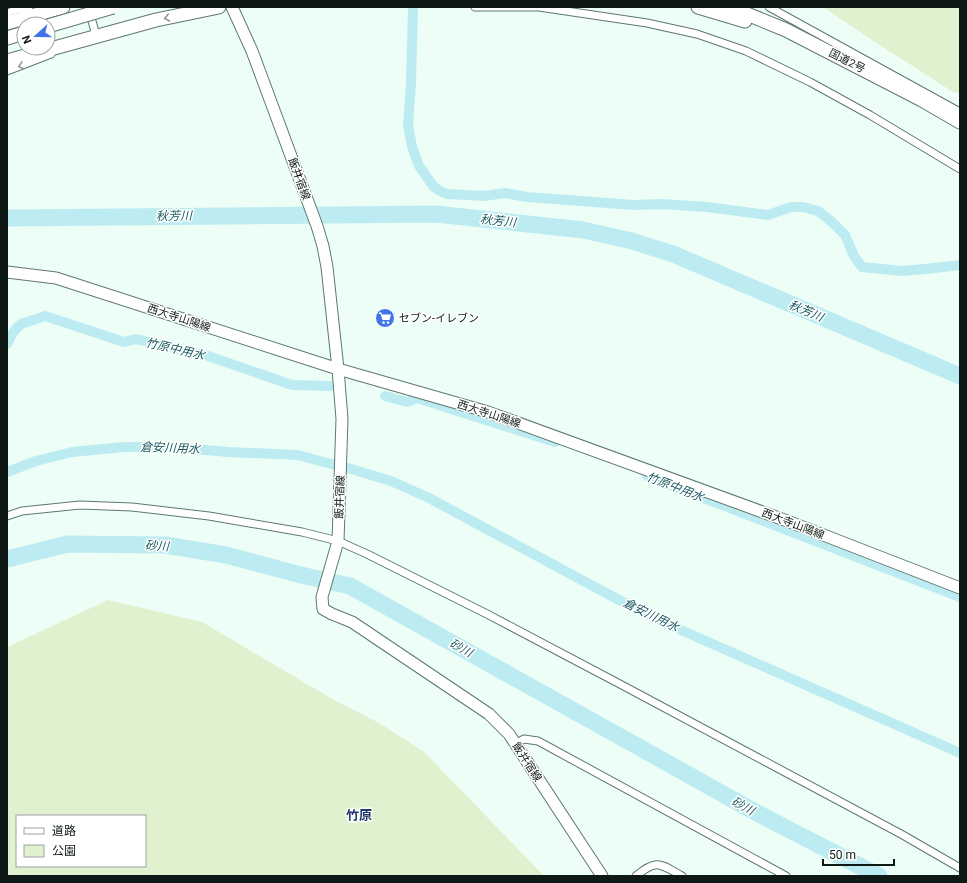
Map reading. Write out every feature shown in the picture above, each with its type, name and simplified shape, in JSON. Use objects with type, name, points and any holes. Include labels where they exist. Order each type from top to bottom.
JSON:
[{"type":"highway","points":[[7,23],[63,7]]},
{"type":"highway","points":[[56,24],[113,7]]},
{"type":"highway","points":[[7,61],[156,20],[219,7]]},
{"type":"highway","points":[[698,7],[745,21],[786,30]]},
{"type":"highway","name":"国道2号","points":[[730,7],[786,30],[922,100],[960,122]]},
{"type":"main road","name":"飯井宿線","points":[[232,7],[252,51],[309,204],[323,246],[327,267],[342,419],[337,545],[322,597],[324,609],[352,622],[489,714],[509,734],[602,876]]},
{"type":"main road","name":"西大寺山陽線","points":[[7,272],[56,278],[338,370],[488,412],[790,522],[960,588]]},
{"type":"street","points":[[7,71],[31,63],[96,36],[88,7]]},
{"type":"street","points":[[475,7],[539,7],[647,23],[697,34],[746,51],[810,82],[870,115],[960,169]]},
{"type":"street","points":[[769,7],[960,112]]},
{"type":"street","points":[[7,13],[28,9],[35,15]]},
{"type":"street","points":[[7,516],[22,511],[80,505],[132,507],[224,519],[302,532],[367,554],[487,614],[618,683],[960,868]]},
{"type":"street","points":[[515,744],[524,739],[538,741],[786,876]]},
{"type":"street","points":[[636,876],[647,866],[659,864],[682,876]]},
{"type":"green space","points":[[823,7],[960,7],[960,94],[953,92]]},
{"type":"green space","points":[[108,600],[202,622],[334,700],[381,724],[424,752],[544,876],[7,876],[7,647]]},
{"type":"waterway","points":[[413,7],[411,83],[408,124],[412,147],[419,166],[434,187],[442,192],[448,194],[484,196],[505,193],[527,197],[634,205],[662,204],[707,207],[768,215],[791,207],[803,207],[818,211],[845,235],[854,256],[862,267],[902,271],[960,265]]},
{"type":"waterway","name":"秋芳川","points":[[7,218],[436,214],[583,230],[632,241],[673,254],[960,376]]},
{"type":"waterway","name":"竹原中用水","points":[[7,344],[14,331],[21,324],[45,316],[124,342],[136,339],[208,356],[292,385],[331,386]]},
{"type":"waterway","name":"竹原中用水","points":[[385,396],[407,402],[417,398],[555,442]]},
{"type":"waterway","name":"倉安川用水","points":[[7,472],[36,461],[72,452],[124,447],[171,447],[228,452],[298,455],[335,465]]},
{"type":"waterway","name":"倉安川用水","points":[[348,468],[391,481],[429,498],[619,600],[681,630],[960,753]]},
{"type":"waterway","name":"竹原中用水","points":[[647,476],[960,597]]},
{"type":"waterway","name":"砂川","points":[[7,559],[68,544],[165,545],[226,555],[301,575],[350,586],[757,813],[879,876]]},
{"type":"place","name":"セブン-イレブン","points":[[385,318]]},
{"type":"district","name":"竹原","points":[[359,815]]}]
